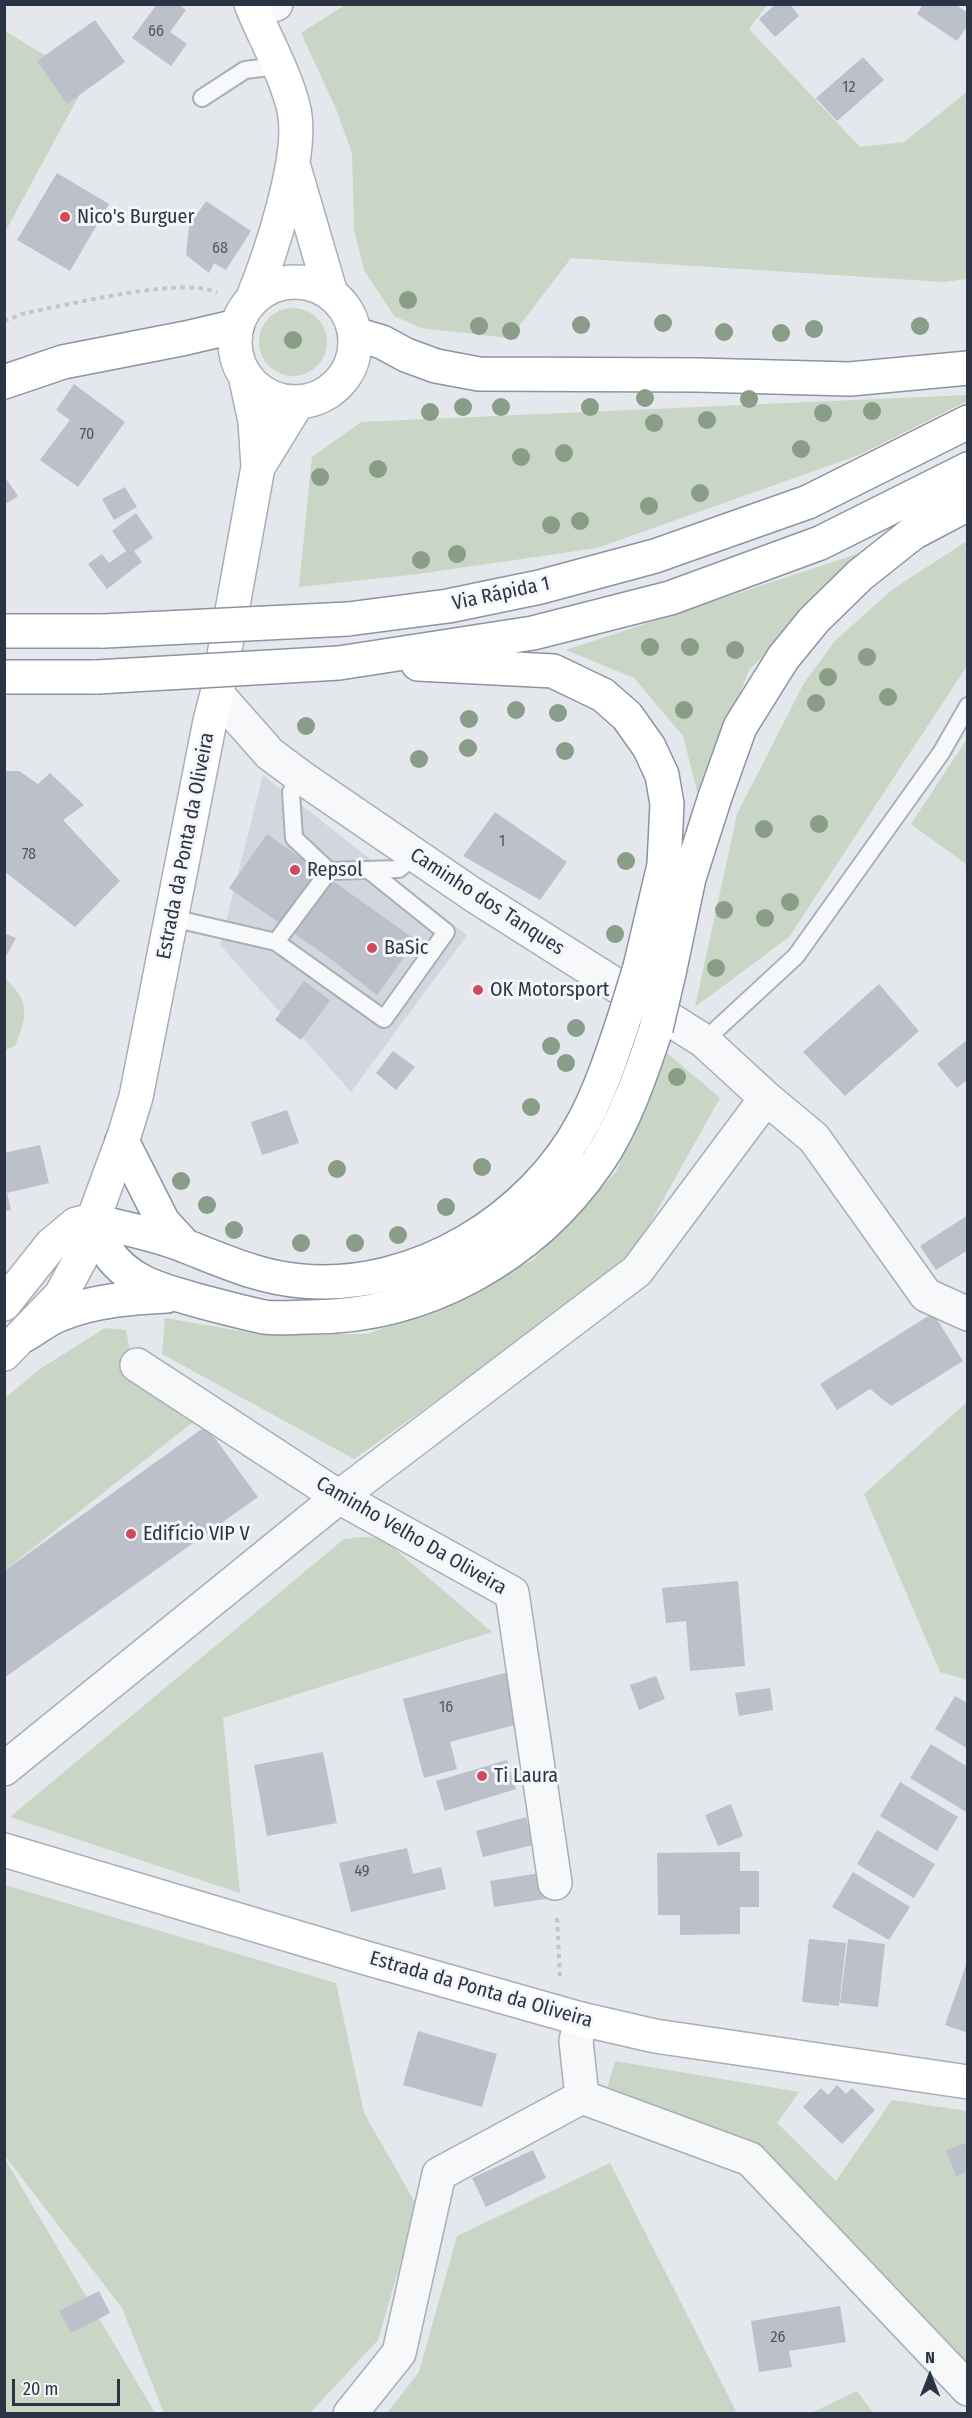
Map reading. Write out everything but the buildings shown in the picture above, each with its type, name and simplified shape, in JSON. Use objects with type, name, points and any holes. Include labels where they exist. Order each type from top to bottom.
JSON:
[{"type":"main road","points":[[4,382],[63,362],[186,338],[245,313],[269,288],[290,282],[312,284],[331,294],[351,318],[355,334],[355,348],[352,362],[345,375],[336,386],[312,399],[297,402],[277,399],[259,390],[246,375],[238,360],[235,343],[245,313],[267,262],[293,164],[296,138],[294,112],[255,6]]},
{"type":"main road","points":[[293,164],[331,294]]},
{"type":"main road","points":[[355,334],[382,342],[406,355],[436,366],[479,374],[698,375],[850,379],[968,368]]},
{"type":"main road","name":"Estrada da Ponta da Oliveira","points":[[15,1345],[61,1295],[84,1252],[136,1097],[210,721],[218,694],[258,467],[255,421],[246,375]]},
{"type":"main road","name":"Estrada da Ponta da Oliveira","points":[[258,467],[297,402]]},
{"type":"main road","name":"Via Rápida 1","points":[[4,631],[104,631],[348,619],[448,606],[540,587],[655,556],[808,502],[968,422]]},
{"type":"main road","name":"Via Rápida 1","points":[[4,678],[97,677],[349,662],[533,633],[670,598],[820,543],[968,469]]},
{"type":"main road","points":[[4,1304],[51,1245],[76,1224],[93,1220],[185,1246],[226,1263],[265,1275],[301,1281],[335,1283],[374,1277],[431,1260],[483,1233],[526,1196],[560,1158],[585,1120],[607,1071],[623,1022],[654,970],[689,878],[740,727],[783,658],[814,620],[860,575],[913,532],[968,504]]},
{"type":"main road","points":[[93,1220],[105,1248],[117,1265],[128,1275],[141,1282],[181,1295],[266,1317],[327,1317],[381,1311],[423,1299],[456,1286],[497,1260],[542,1226],[567,1201],[598,1161],[642,1073],[656,1029],[654,970],[667,804],[662,775],[650,747],[627,716],[603,695],[553,671],[349,662]]},
{"type":"main road","points":[[122,1141],[163,1222],[185,1246]]},
{"type":"main road","points":[[15,1345],[60,1314],[123,1298],[181,1295]]},
{"type":"main road","name":"Estrada da Ponta da Oliveira","points":[[4,1850],[571,2016],[655,2036],[968,2082]]},
{"type":"street","name":"Caminho dos Tanques","points":[[218,694],[270,754],[301,777],[414,856],[704,1041],[814,1138],[927,1295],[968,1314]]},
{"type":"street","points":[[4,1769],[339,1497],[637,1271],[766,1098]]},
{"type":"street","name":"Caminho Velho Da Oliveira","points":[[137,1365],[339,1497],[512,1593],[555,1883]]},
{"type":"street","points":[[571,2016],[582,2097]]},
{"type":"street","points":[[350,2414],[399,2353],[439,2174],[582,2097],[750,2159],[958,2380]]},
{"type":"lane","points":[[202,98],[246,69],[278,66]]},
{"type":"lane","points":[[704,1041],[796,956],[941,753],[968,705]]},
{"type":"lane","points":[[301,777],[291,792],[294,838],[329,871],[399,869],[414,856]]},
{"type":"lane","points":[[276,942],[329,871]]},
{"type":"lane","points":[[171,918],[276,942],[384,1019],[446,932],[370,871]]},
{"type":"path","points":[[4,321],[25,313],[164,288],[210,288],[218,293]]},
{"type":"path","points":[[555,1883],[571,2016]]},
{"type":"shaded area","points":[[263,775],[467,935],[351,1092],[220,945]]},
{"type":"green space","points":[[345,5],[767,5],[749,29],[860,147],[904,142],[967,92],[967,279],[944,282],[571,258],[520,325],[517,339],[421,328],[394,316],[364,270],[354,230],[352,153],[336,109],[301,33]]},
{"type":"green space","points":[[5,31],[87,81],[5,232]]},
{"type":"green space","points":[[293,308],[306,311],[317,318],[324,329],[327,342],[324,355],[317,366],[306,373],[293,376],[280,373],[269,366],[262,355],[259,342],[262,329],[269,318],[280,311]]},
{"type":"green space","points":[[967,395],[967,401],[859,455],[597,548],[418,574],[299,587],[312,457],[361,422]]},
{"type":"green space","points":[[967,541],[967,666],[789,937],[695,1007],[737,814],[804,683],[835,641],[893,589]]},
{"type":"green space","points":[[872,549],[749,670],[699,799],[683,736],[634,678],[566,650]]},
{"type":"green space","points":[[967,739],[967,865],[911,824]]},
{"type":"green space","points":[[4,977],[19,994],[24,1009],[22,1026],[15,1046],[5,1050]]},
{"type":"green space","points":[[667,1053],[720,1098],[626,1266],[354,1459],[162,1354],[165,1318],[257,1334],[367,1334],[453,1301],[533,1260],[616,1172]]},
{"type":"green space","points":[[105,1328],[126,1330],[134,1371],[197,1419],[5,1570],[5,1398],[40,1369]]},
{"type":"green space","points":[[967,1402],[967,1680],[940,1672],[864,1494]]},
{"type":"green space","points":[[382,1538],[492,1632],[223,1718],[240,1893],[10,1817],[344,1539]]},
{"type":"green space","points":[[5,1885],[336,1983],[364,2113],[417,2206],[378,2340],[310,2413],[164,2413],[122,2308],[5,2156]]},
{"type":"green space","points":[[615,2061],[799,2092],[777,2123],[836,2181],[892,2100],[967,2111],[967,2375],[807,2206],[607,2089]]},
{"type":"green space","points":[[5,2159],[155,2413],[5,2413]]},
{"type":"green space","points":[[610,2163],[737,2413],[387,2413],[419,2372],[457,2236]]},
{"type":"green space","points":[[857,2391],[873,2413],[811,2413]]},
{"type":"place","name":"Nico's Burguer","points":[[65,217]]},
{"type":"place","name":"Repsol","points":[[295,870]]},
{"type":"place","name":"BaSic","points":[[372,948]]},
{"type":"place","name":"OK Motorsport","points":[[478,990]]},
{"type":"place","name":"Edifício VIP V","points":[[131,1534]]},
{"type":"place","name":"Ti Laura","points":[[482,1776]]}]
